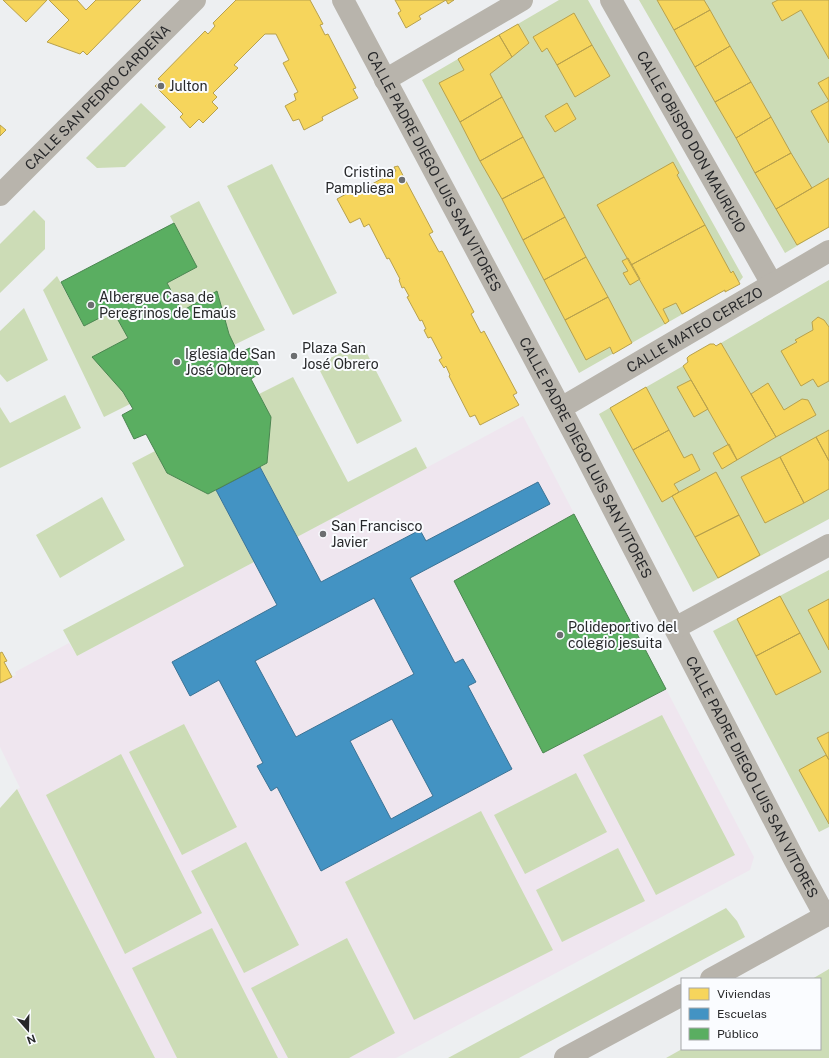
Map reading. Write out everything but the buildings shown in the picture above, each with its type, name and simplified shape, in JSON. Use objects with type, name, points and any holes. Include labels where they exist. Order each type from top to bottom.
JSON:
[{"type":"street","name":"CALLE SAN PEDRO CARDEÑA","points":[[0,195],[195,0]]},
{"type":"street","name":"CALLE PADRE DIEGO LUIS SAN VITORES","points":[[343,0],[561,408],[794,859],[827,915]]},
{"type":"street","points":[[385,80],[522,0]]},
{"type":"street","name":"CALLE OBISPO DON MAURICIO","points":[[611,0],[772,284]]},
{"type":"street","name":"CALLE MATEO CEREZO","points":[[561,408],[829,251]]},
{"type":"street","points":[[675,628],[829,545]]},
{"type":"street","points":[[713,978],[827,915]]},
{"type":"street","points":[[565,1058],[681,996]]},
{"type":"shaded area","points":[[523,416],[754,857],[750,870],[396,1058],[155,1058],[17,789],[20,788],[0,747],[0,683],[16,675],[15,672],[69,643],[77,656],[254,562],[216,490],[260,467],[297,537]]},
{"type":"green space","points":[[559,0],[588,0],[743,277],[739,282],[579,373],[422,80]]},
{"type":"green space","points":[[639,0],[829,0],[829,227],[785,253]]},
{"type":"green space","points":[[141,103],[166,127],[125,167],[97,168],[86,158]]},
{"type":"green space","points":[[272,164],[337,293],[293,315],[227,186]]},
{"type":"green space","points":[[199,201],[265,330],[234,345],[229,334],[217,291],[182,311],[167,283],[197,267],[170,216]]},
{"type":"green space","points":[[34,210],[45,221],[45,249],[0,293],[0,244]]},
{"type":"green space","points":[[57,276],[84,326],[113,311],[128,338],[123,392],[130,404],[104,417],[43,290]]},
{"type":"green space","points":[[829,280],[829,519],[693,592],[599,414],[683,366],[737,459],[776,437],[721,343]]},
{"type":"green space","points":[[24,308],[48,360],[7,382],[0,374],[0,331]]},
{"type":"green space","points":[[361,342],[402,421],[357,444],[317,365]]},
{"type":"green space","points":[[293,377],[348,482],[416,447],[427,468],[297,537],[260,467],[267,463],[271,417],[259,394]]},
{"type":"green space","points":[[65,395],[81,428],[0,468],[0,407],[10,423]]},
{"type":"green space","points":[[155,451],[167,473],[208,494],[216,490],[254,562],[77,656],[63,630],[184,566],[132,463]]},
{"type":"green space","points":[[102,497],[125,540],[60,578],[36,535]]},
{"type":"green space","points":[[829,570],[829,827],[819,832],[713,631]]},
{"type":"green space","points":[[662,715],[735,855],[656,895],[583,755]]},
{"type":"green space","points":[[184,724],[237,827],[182,855],[129,752]]},
{"type":"green space","points":[[121,754],[202,913],[125,954],[46,795]]},
{"type":"green space","points":[[576,773],[607,832],[525,874],[494,815]]},
{"type":"green space","points":[[17,789],[155,1058],[0,1058],[0,808]]},
{"type":"green space","points":[[481,811],[553,950],[414,1020],[345,882]]},
{"type":"green space","points":[[246,842],[299,945],[244,973],[191,871]]},
{"type":"green space","points":[[618,848],[645,901],[562,942],[536,890]]},
{"type":"green space","points":[[726,908],[737,921],[745,937],[519,1058],[448,1058]]},
{"type":"green space","points":[[212,928],[278,1058],[177,1058],[132,968]]},
{"type":"green space","points":[[347,938],[395,1033],[349,1058],[288,1058],[251,988]]},
{"type":"green space","points":[[829,969],[829,1058],[666,1058],[681,1050],[821,1050],[821,978],[814,978]]},
{"type":"place","name":"Julton","points":[[161,86]]},
{"type":"place","name":"Cristina Pampliega","points":[[402,180]]},
{"type":"place","name":"Albergue Casa de Peregrinos de Emaús","points":[[91,305]]},
{"type":"place","name":"Plaza San José Obrero","points":[[294,356]]},
{"type":"place","name":"Iglesia de San José Obrero","points":[[177,362]]},
{"type":"place","name":"San Francisco Javier","points":[[323,534]]},
{"type":"place","name":"Polideportivo del colegio jesuita","points":[[560,635]]}]
